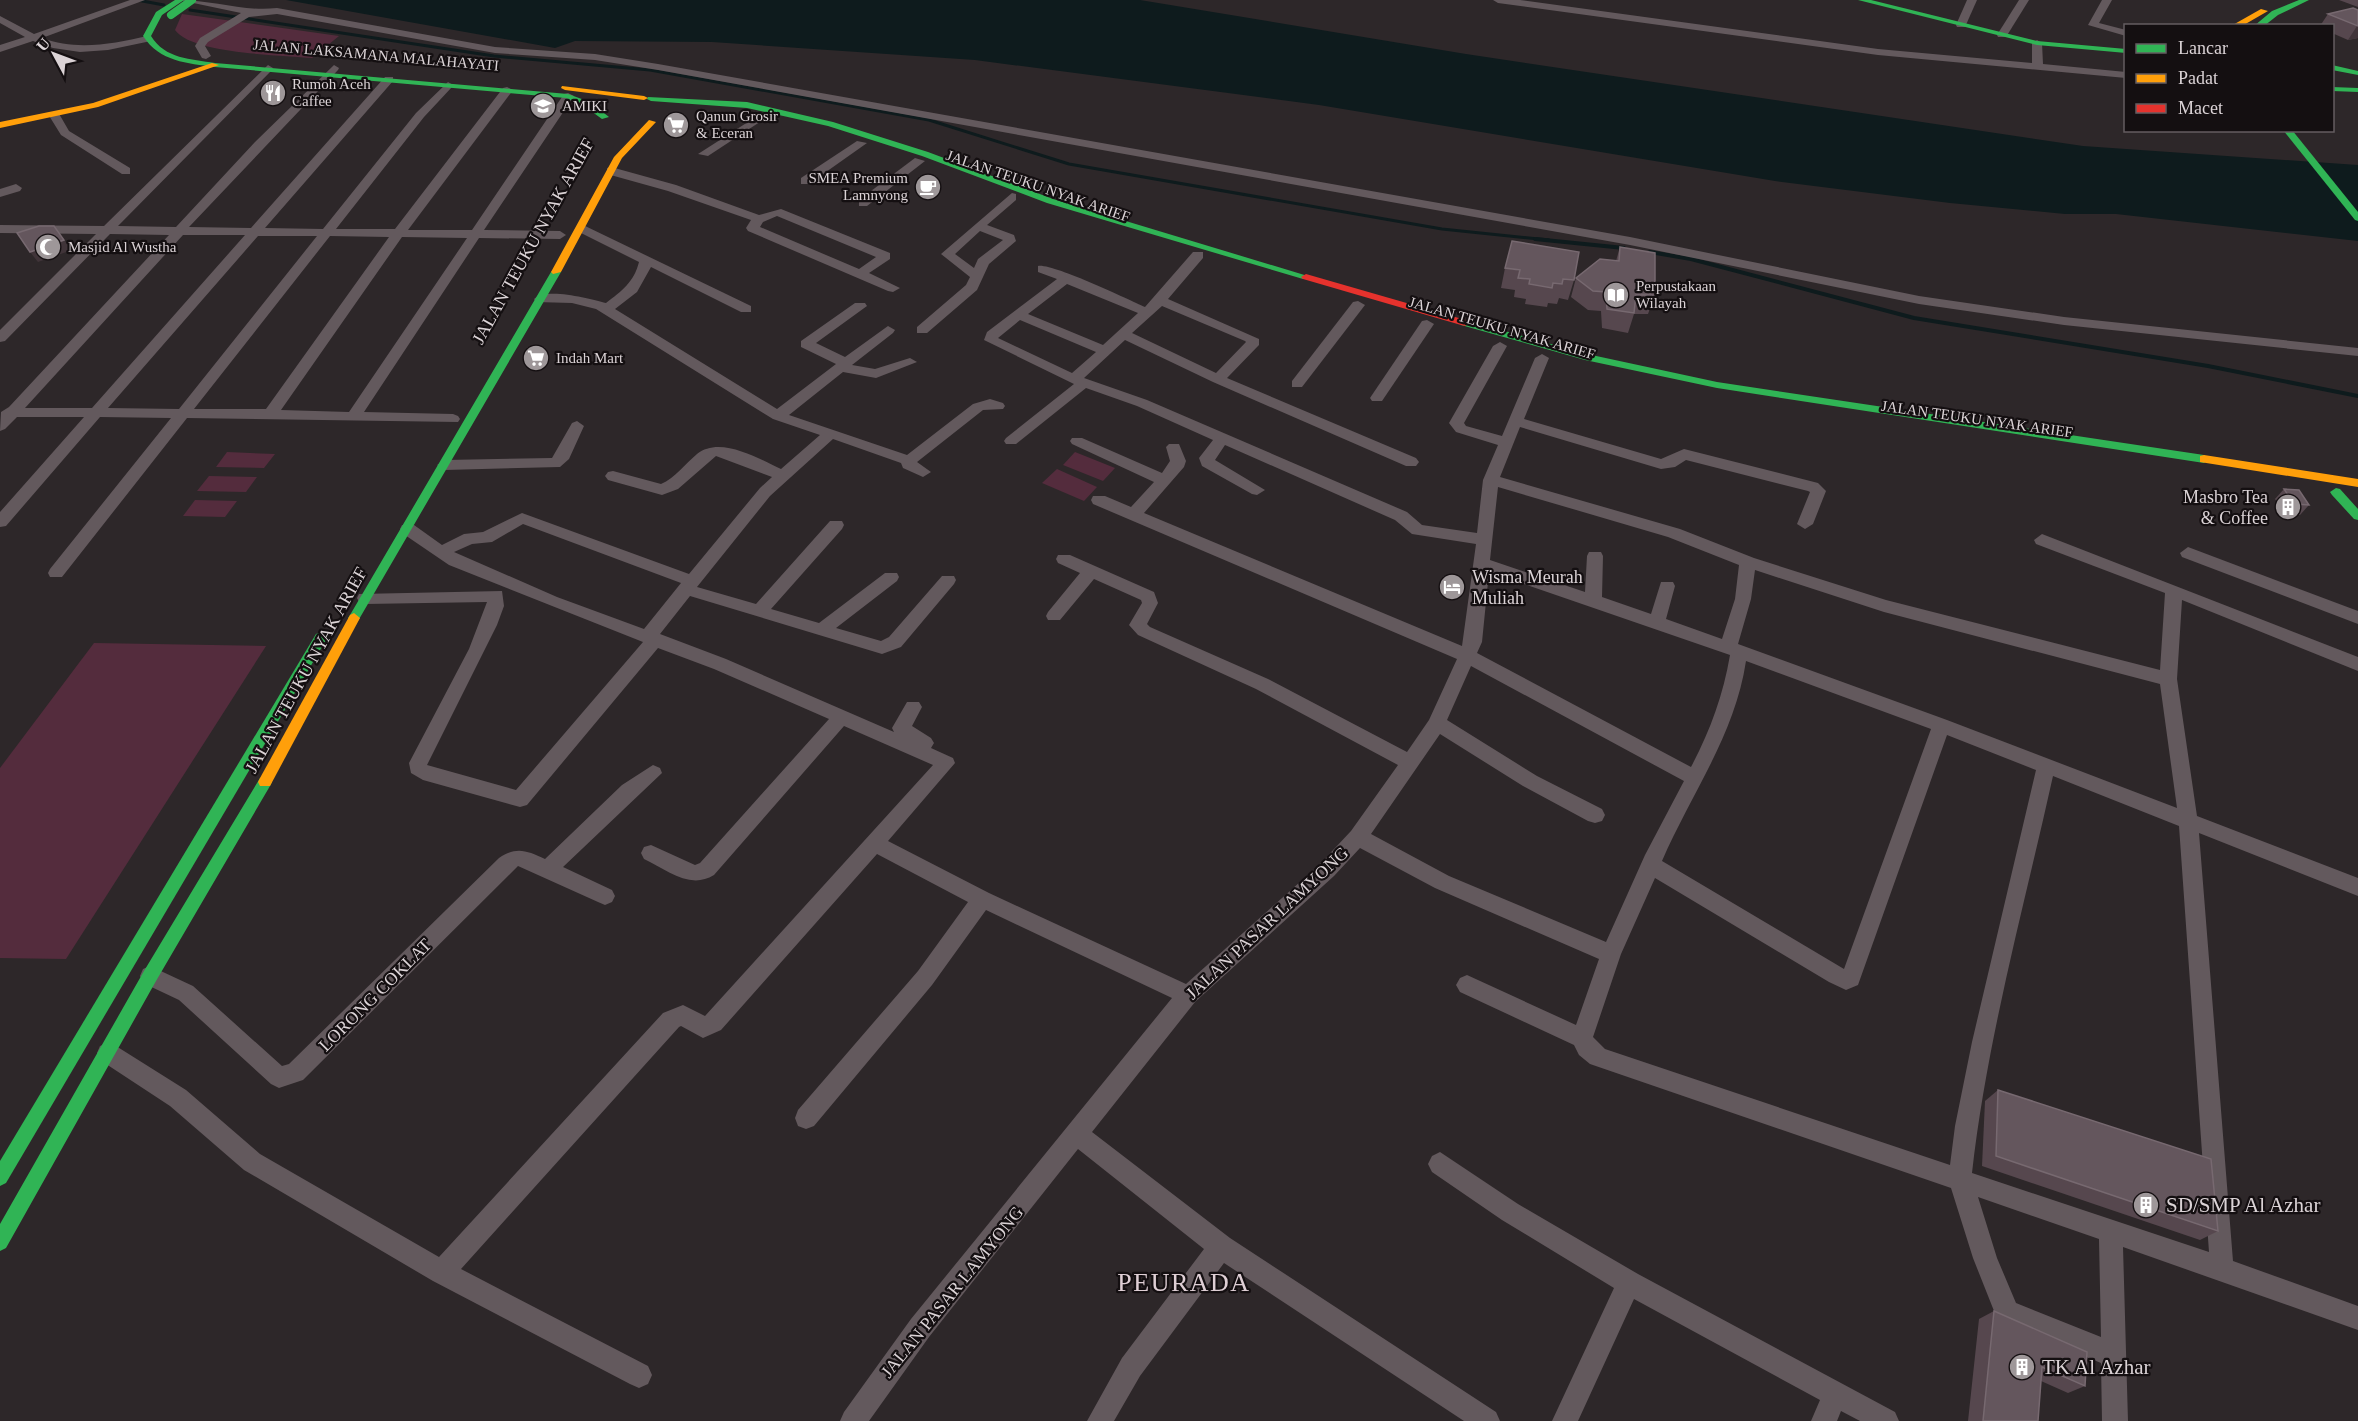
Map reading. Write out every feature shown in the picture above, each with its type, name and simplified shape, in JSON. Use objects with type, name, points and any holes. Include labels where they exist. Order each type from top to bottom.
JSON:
[{"type":"main road","points":[[147,39],[148,31],[182,0]]},
{"type":"main road","points":[[165,15],[192,0]]},
{"type":"main road","points":[[1862,0],[1893,4],[2037,45],[2124,53]]},
{"type":"main road","points":[[2260,21],[2287,0]]},
{"type":"main road","points":[[2245,24],[2260,21],[2305,0]]},
{"type":"main road","name":"JALAN LAKSAMANA MALAHAYATI","points":[[165,15],[162,29],[164,42],[172,48],[210,60],[604,92],[647,98]]},
{"type":"main road","name":"JALAN LAKSAMANA MALAHAYATI","points":[[147,39],[150,45],[164,54],[268,68],[331,71],[389,79],[568,96],[587,104],[615,125]]},
{"type":"main road","points":[[0,125],[134,94],[210,60]]},
{"type":"main road","points":[[2334,70],[2358,76]]},
{"type":"main road","points":[[2334,89],[2358,90]]},
{"type":"main road","points":[[647,98],[666,107],[664,118],[615,125],[609,109],[620,103],[647,98]]},
{"type":"main road","name":"JALAN TEUKU NYAK ARIEF","points":[[647,98],[730,102],[800,116],[880,138],[1092,219],[1198,255],[1358,305],[1542,358],[1613,375],[1720,395],[2358,483]]},
{"type":"main road","name":"JALAN TEUKU NYAK ARIEF","points":[[0,1242],[150,976],[297,727],[368,593],[408,529],[541,299],[611,171],[628,144],[664,118],[709,110],[762,116],[861,142],[919,161],[1012,197],[1607,363],[1717,385],[2358,494]]},
{"type":"main road","points":[[2289,132],[2358,218]]},
{"type":"main road","name":"JALAN TEUKU NYAK ARIEF","points":[[549,254],[609,145]]},
{"type":"main road","points":[[443,436],[456,414]]},
{"type":"main road","points":[[2336,492],[2358,516]]},
{"type":"main road","name":"JALAN TEUKU NYAK ARIEF","points":[[0,1177],[256,743],[329,625]]},
{"type":"street","points":[[0,49],[129,6],[140,0]]},
{"type":"street","points":[[182,0],[248,10],[248,14]]},
{"type":"street","points":[[1498,0],[1808,43],[2037,64],[2124,75]]},
{"type":"street","points":[[1961,25],[1972,0]]},
{"type":"street","points":[[2002,35],[2024,0]]},
{"type":"street","points":[[2107,0],[2093,25],[2124,33]]},
{"type":"street","points":[[210,60],[202,51],[201,43],[248,14],[277,11],[495,50],[595,57],[647,65],[1630,241],[1919,300],[2064,321],[2358,352]]},
{"type":"street","points":[[0,19],[36,37],[57,44],[78,47],[121,45],[147,39]]},
{"type":"street","points":[[2037,45],[2037,64]]},
{"type":"street","points":[[0,338],[268,68]]},
{"type":"street","points":[[0,426],[7,412],[331,71]]},
{"type":"street","points":[[0,522],[98,413],[252,232],[389,79]]},
{"type":"street","points":[[56,573],[420,115],[448,85]]},
{"type":"street","points":[[270,414],[398,234],[507,90]]},
{"type":"street","points":[[353,417],[568,96]]},
{"type":"street","points":[[54,114],[65,133],[126,171]]},
{"type":"street","points":[[704,154],[762,116]]},
{"type":"street","points":[[805,182],[861,142]]},
{"type":"street","points":[[85,162],[100,156]]},
{"type":"street","points":[[862,203],[919,161]]},
{"type":"street","points":[[611,171],[672,188],[759,219]]},
{"type":"street","points":[[0,193],[16,188]]},
{"type":"street","points":[[977,276],[947,254],[1012,197]]},
{"type":"street","points":[[861,273],[885,256],[777,212],[759,219],[752,228],[893,288]]},
{"type":"street","points":[[922,330],[972,287],[983,262],[1010,241],[1010,237],[978,226]]},
{"type":"street","points":[[581,228],[746,309]]},
{"type":"street","points":[[0,229],[560,235]]},
{"type":"street","points":[[1011,441],[1080,380],[1104,351],[1160,300],[1198,255]]},
{"type":"street","points":[[606,309],[632,290],[643,278],[646,261]]},
{"type":"street","points":[[1043,269],[1146,312]]},
{"type":"street","points":[[1068,279],[992,335],[991,340],[1401,516],[1418,530],[1484,540]]},
{"type":"street","points":[[541,299],[588,301],[606,309],[778,416],[909,461]]},
{"type":"street","points":[[1160,300],[1250,338],[1254,342],[1218,379]]},
{"type":"street","points":[[1297,384],[1358,305]]},
{"type":"street","points":[[860,306],[806,344],[844,365],[876,374],[910,362]]},
{"type":"street","points":[[1019,315],[1104,351]]},
{"type":"street","points":[[1377,398],[1427,324]]},
{"type":"street","points":[[778,416],[888,330]]},
{"type":"street","points":[[1123,333],[1218,379],[1411,462]]},
{"type":"street","points":[[1500,346],[1456,423],[1461,429],[1505,442]]},
{"type":"street","name":"JALAN PASAR LAMYONG","points":[[853,1421],[920,1328],[1018,1210],[1076,1133],[1188,995],[1327,870],[1358,837],[1437,723],[1468,656],[1475,630],[1491,480],[1542,358]]},
{"type":"street","points":[[909,461],[978,407],[990,404],[998,406]]},
{"type":"street","points":[[7,412],[270,414],[353,417],[456,414]]},
{"type":"street","points":[[1515,421],[1661,464],[1670,464],[1684,454],[1814,487],[1818,491],[1805,524]]},
{"type":"street","points":[[445,465],[555,464],[561,459],[577,426]]},
{"type":"street","points":[[368,593],[477,598],[496,595],[498,604],[486,634],[418,763],[418,768],[423,772],[520,799],[652,638],[688,585],[782,475],[831,433]]},
{"type":"street","points":[[1222,439],[1207,458],[1207,462],[1257,490]]},
{"type":"street","points":[[1077,441],[1164,480]]},
{"type":"street","points":[[1133,515],[1178,463],[1174,447]]},
{"type":"street","points":[[613,476],[662,490],[674,484],[705,455],[716,451],[734,455],[782,475]]},
{"type":"street","points":[[909,461],[908,464],[923,472]]},
{"type":"street","points":[[1491,480],[1674,533],[1748,562],[1884,606],[2168,679]]},
{"type":"street","points":[[1099,500],[1468,656],[1694,777]]},
{"type":"street","points":[[441,552],[470,538],[486,538],[522,518],[688,585],[820,631],[882,648],[888,647],[948,580]]},
{"type":"street","points":[[760,610],[836,525]]},
{"type":"street","points":[[408,529],[441,552],[551,601],[652,638],[795,696],[840,718],[946,763]]},
{"type":"street","points":[[2042,540],[2358,664]]},
{"type":"street","points":[[2188,553],[2358,618]]},
{"type":"street","points":[[1593,601],[1594,556]]},
{"type":"street","points":[[1064,559],[1148,596],[1150,603],[1138,625],[1144,631],[1262,684],[1409,762]]},
{"type":"street","points":[[1582,1038],[1611,954],[1651,865],[1719,732],[1734,684],[1734,651],[1748,562]]},
{"type":"street","points":[[1483,564],[1657,622],[1941,725],[2358,887]]},
{"type":"street","points":[[1054,616],[1092,570]]},
{"type":"street","points":[[820,631],[891,577]]},
{"type":"street","points":[[1657,622],[1667,586]]},
{"type":"street","points":[[2174,590],[2168,679],[2188,820],[2222,1269]]},
{"type":"street","points":[[442,1272],[671,1020],[683,1015],[703,1028],[713,1023],[946,763],[947,752],[913,737],[901,728],[913,707]]},
{"type":"street","points":[[651,853],[693,874],[699,874],[706,869],[825,738],[840,718]]},
{"type":"street","points":[[1437,723],[1530,780],[1595,815]]},
{"type":"street","points":[[1651,865],[1836,975],[1846,980],[1851,978],[1941,725]]},
{"type":"street","points":[[2046,767],[1983,1042],[1966,1126],[1960,1179],[1985,1258],[2007,1312],[2113,1355]]},
{"type":"street","points":[[548,869],[629,790],[653,773]]},
{"type":"street","points":[[1358,837],[1442,882],[1611,954]]},
{"type":"street","points":[[874,843],[982,899],[1188,995]]},
{"type":"street","name":"LORONG COKLAT","points":[[150,976],[186,993],[279,1077],[286,1077],[308,1062],[506,864],[515,858],[523,858],[605,896]]},
{"type":"street","points":[[806,1118],[925,978],[982,899]]},
{"type":"street","points":[[1467,985],[1582,1038],[1587,1048],[1598,1057],[1960,1179],[2358,1318]]},
{"type":"street","points":[[108,1053],[178,1098],[252,1162],[442,1272],[639,1375]]},
{"type":"street","points":[[1076,1133],[1221,1247],[1487,1421]]},
{"type":"street","points":[[1440,1164],[1510,1212],[1629,1283],[1886,1421]]},
{"type":"street","points":[[2111,1232],[2115,1421]]},
{"type":"street","points":[[1100,1421],[1131,1367],[1221,1247]]},
{"type":"street","points":[[1565,1421],[1629,1283]]},
{"type":"street","points":[[1824,1421],[1836,1393]]},
{"type":"shaded area","points":[[286,0],[1140,0],[1466,54],[2083,146],[2358,165],[2358,241],[2116,214],[2065,214],[1950,203],[1775,181],[1319,105],[975,60],[712,42],[575,41],[555,48]]},
{"type":"shaded area","points":[[182,14],[339,36],[312,58],[238,52],[218,49],[184,38],[175,30]]},
{"type":"shaded area","points":[[227,452],[275,454],[264,468],[216,467]]},
{"type":"shaded area","points":[[1075,452],[1115,468],[1103,481],[1063,465]]},
{"type":"shaded area","points":[[1057,469],[1097,487],[1084,501],[1042,483]]},
{"type":"shaded area","points":[[209,476],[257,477],[246,492],[197,491]]},
{"type":"shaded area","points":[[195,500],[237,501],[225,517],[183,516]]},
{"type":"shaded area","points":[[94,643],[266,646],[66,959],[0,958],[0,768]]},
{"type":"building","points":[[2353,8],[2358,10],[2358,26],[2328,14]]},
{"type":"building","points":[[39,226],[54,226],[64,240],[30,252],[17,233]]},
{"type":"building","points":[[1512,241],[1579,252],[1574,280],[1563,279],[1562,284],[1553,283],[1552,288],[1529,284],[1530,279],[1518,278],[1520,270],[1505,268]]},
{"type":"building","points":[[1620,247],[1655,253],[1655,295],[1636,295],[1634,313],[1607,309],[1606,292],[1593,291],[1576,278],[1600,259],[1619,261]]},
{"type":"building","points":[[2284,489],[2299,490],[2309,505],[2294,504]]},
{"type":"building","name":"SD/SMP Al Azhar","points":[[1998,1090],[2211,1159],[2218,1231],[1996,1156]]},
{"type":"building","name":"TK Al Azhar","points":[[1994,1311],[2087,1352],[2085,1386],[2042,1367],[2038,1421],[1983,1421]]},
{"type":"waterway","points":[[137,0],[164,5]]},
{"type":"waterway","points":[[190,10],[494,56],[650,70],[929,120],[1069,164],[1442,229],[1549,240]]},
{"type":"waterway","points":[[1535,239],[1624,248]]},
{"type":"waterway","points":[[1650,252],[1691,259],[1914,318],[2208,366],[2358,396]]},
{"type":"traffic: fast","points":[[180,0],[159,14],[147,36],[159,51],[176,59],[215,65],[568,96],[587,104],[605,117]]},
{"type":"traffic: fast","points":[[171,15],[192,0]]},
{"type":"traffic: fast","points":[[1862,0],[2037,43],[2124,51]]},
{"type":"traffic: fast","points":[[2261,24],[2275,13],[2305,0]]},
{"type":"traffic: fast","points":[[2334,67],[2358,73]]},
{"type":"traffic: fast","points":[[2334,89],[2358,90]]},
{"type":"traffic: fast","points":[[651,99],[747,105],[830,124],[925,154],[1050,201],[1306,277]]},
{"type":"traffic: fast","points":[[2289,132],[2358,218]]},
{"type":"traffic: fast","points":[[354,618],[556,272]]},
{"type":"traffic: fast","points":[[1465,323],[1585,357],[1717,385],[2204,459]]},
{"type":"traffic: fast","points":[[2336,492],[2358,516]]},
{"type":"traffic: fast","points":[[0,1177],[321,637]]},
{"type":"traffic: fast","points":[[0,1242],[150,976],[265,782]]},
{"type":"traffic: slow","points":[[2239,24],[2264,11]]},
{"type":"traffic: slow","points":[[0,125],[95,105],[215,65]]},
{"type":"traffic: slow","points":[[565,88],[644,98]]},
{"type":"traffic: slow","points":[[556,272],[618,157],[652,122]]},
{"type":"traffic: slow","points":[[2204,459],[2358,483]]},
{"type":"traffic: slow","points":[[265,782],[354,618]]},
{"type":"traffic: jam","points":[[1306,277],[1465,323]]},
{"type":"place","name":"Rumoh Aceh Caffee","points":[[273,93]]},
{"type":"place","name":"AMIKI","points":[[543,106]]},
{"type":"place","name":"Qanun Grosir & Eceran","points":[[676,125]]},
{"type":"place","name":"SMEA Premium Lamnyong","points":[[928,187]]},
{"type":"place","name":"Masjid Al Wustha","points":[[48,247]]},
{"type":"place","name":"Perpustakaan Wilayah","points":[[1616,295]]},
{"type":"place","name":"Indah Mart","points":[[536,358]]},
{"type":"place","name":"Masbro Tea & Coffee","points":[[2288,507]]},
{"type":"place","name":"Wisma Meurah Muliah","points":[[1452,587]]},
{"type":"place","name":"SD/SMP Al Azhar","points":[[2146,1205]]},
{"type":"place","name":"TK Al Azhar","points":[[2022,1367]]},
{"type":"district","name":"PEURADA","points":[[1184,1282]]}]
